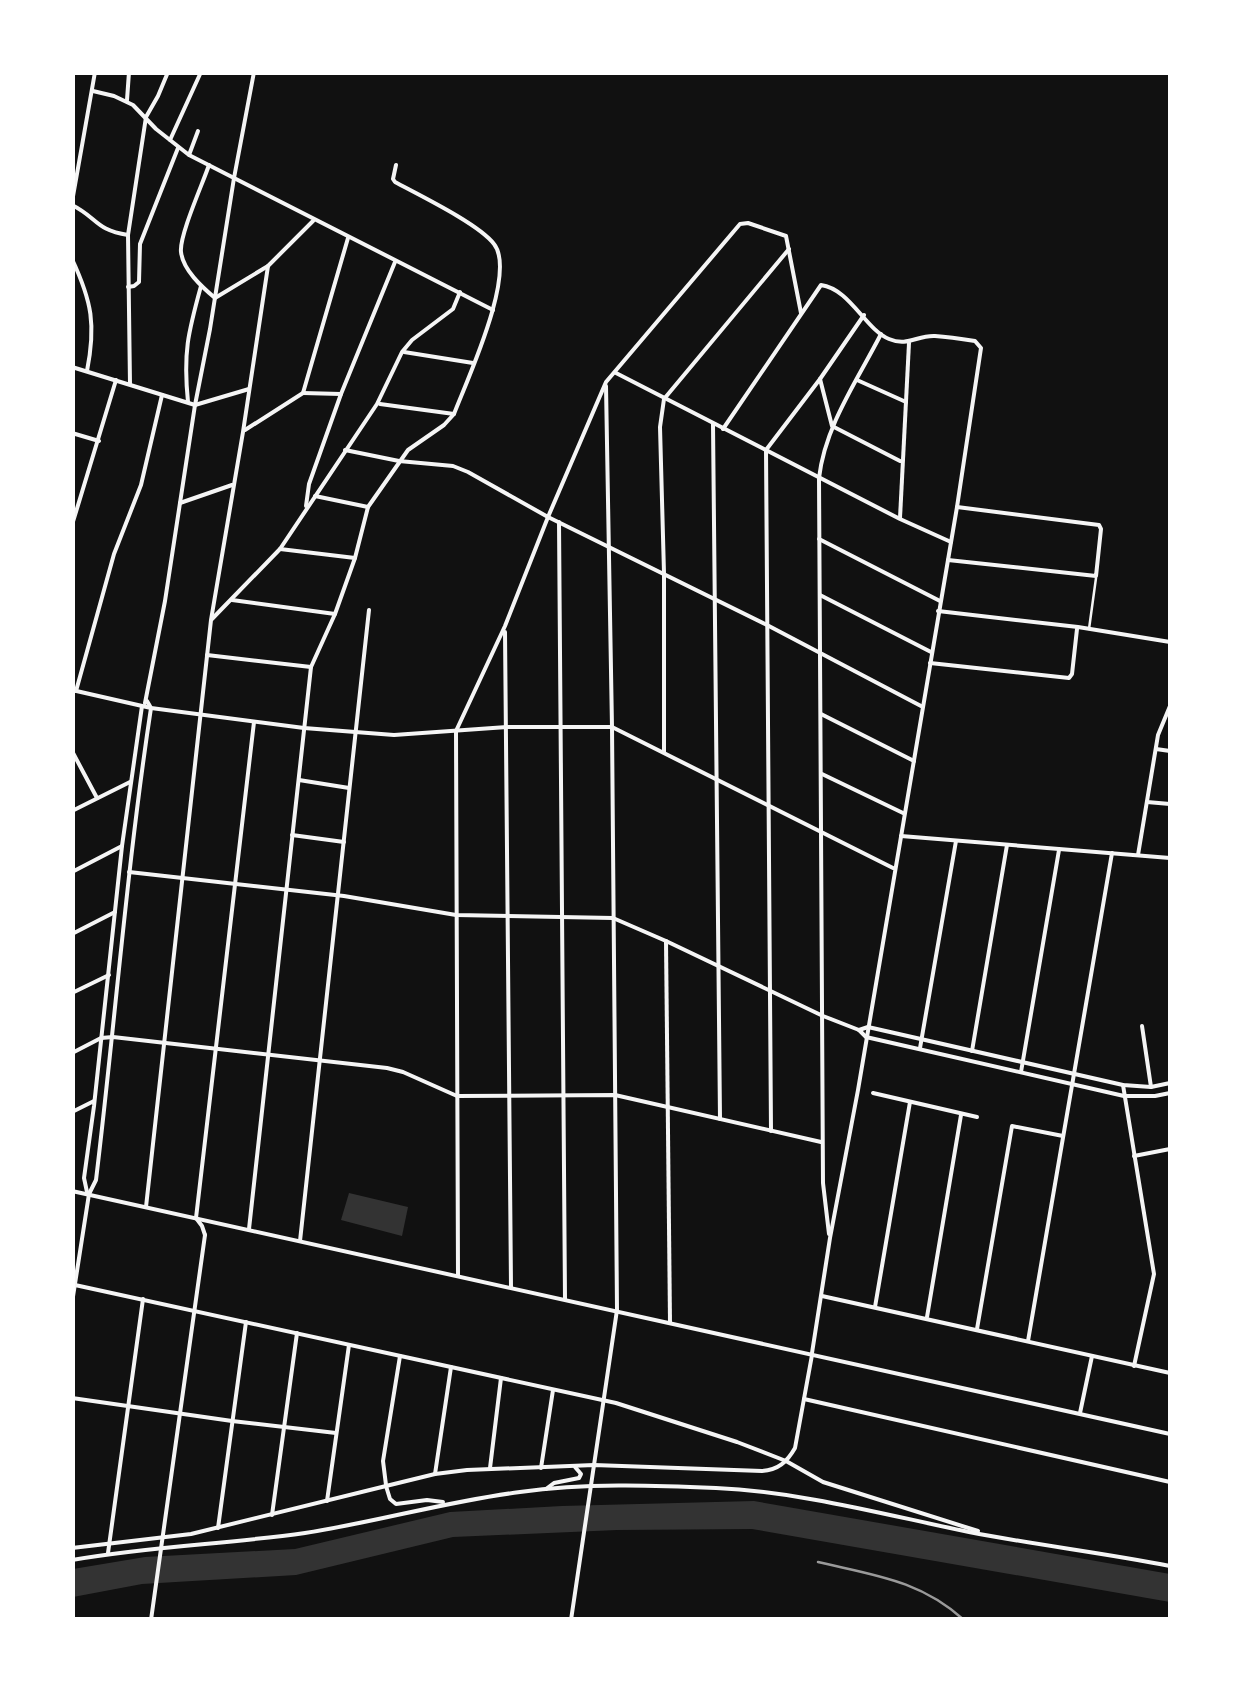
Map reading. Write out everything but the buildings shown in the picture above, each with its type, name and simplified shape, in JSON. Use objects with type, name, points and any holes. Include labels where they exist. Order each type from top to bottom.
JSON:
[{"type":"street","points":[[96,72],[72,203],[110,232],[128,235]]},
{"type":"street","points":[[126,100],[129,72]]},
{"type":"street","points":[[130,384],[128,235],[146,117],[168,72]]},
{"type":"street","points":[[170,140],[201,72]]},
{"type":"street","points":[[88,1194],[84,1178],[130,782],[254,72]]},
{"type":"street","points":[[93,91],[126,100],[189,155],[493,310]]},
{"type":"street","points":[[189,155],[198,131]]},
{"type":"street","points":[[128,286],[139,282],[140,244],[178,148]]},
{"type":"street","points":[[248,1229],[311,667],[355,558],[368,507],[399,460],[454,414],[493,310],[501,274],[498,248],[491,239],[395,182],[396,165]]},
{"type":"street","points":[[210,166],[180,246],[182,258],[214,298]]},
{"type":"street","points":[[214,298],[268,266],[314,220]]},
{"type":"street","points":[[458,1276],[456,731],[505,626],[606,382],[737,227],[744,223],[786,236],[801,313]]},
{"type":"street","points":[[303,393],[348,238]]},
{"type":"street","points":[[664,752],[660,428],[664,399],[789,249]]},
{"type":"street","points":[[72,260],[91,308],[93,341],[87,371]]},
{"type":"street","points":[[306,511],[309,484],[341,394],[396,262]]},
{"type":"street","points":[[146,1207],[211,620],[268,266]]},
{"type":"street","points":[[188,402],[185,353],[201,286]]},
{"type":"street","points":[[72,1548],[191,1534],[435,1474],[594,1465],[762,1470],[774,1469],[793,1452],[957,508],[979,344],[934,336],[909,343],[889,339],[830,287],[820,286],[723,429]]},
{"type":"street","points":[[211,620],[280,548],[377,404],[402,352],[452,310],[460,292]]},
{"type":"street","points":[[772,1131],[766,450],[864,315]]},
{"type":"street","points":[[830,1238],[824,1198],[823,1143],[819,478],[832,426],[880,334]]},
{"type":"street","points":[[900,519],[909,343]]},
{"type":"street","points":[[402,352],[474,363]]},
{"type":"street","points":[[72,367],[195,405],[250,389]]},
{"type":"street","points":[[614,372],[951,542]]},
{"type":"street","points":[[820,379],[832,426],[902,462]]},
{"type":"street","points":[[72,525],[116,380]]},
{"type":"street","points":[[858,380],[906,402]]},
{"type":"street","points":[[571,1620],[617,1310],[606,382]]},
{"type":"street","points":[[243,432],[303,393],[341,394]]},
{"type":"street","points":[[162,395],[141,485],[114,554],[74,690],[151,708],[356,733],[404,735],[507,727],[612,727],[895,869]]},
{"type":"street","points":[[377,404],[454,414]]},
{"type":"street","points":[[713,424],[720,1119]]},
{"type":"street","points":[[72,433],[99,441]]},
{"type":"street","points":[[346,450],[468,472],[548,518],[664,573],[923,707]]},
{"type":"street","points":[[180,503],[234,485]]},
{"type":"street","points":[[72,494],[82,497]]},
{"type":"street","points":[[315,496],[368,507]]},
{"type":"street","points":[[957,508],[1098,525],[1089,629]]},
{"type":"street","points":[[559,522],[564,1298]]},
{"type":"street","points":[[819,539],[940,601]]},
{"type":"street","points":[[280,548],[355,558]]},
{"type":"street","points":[[948,560],[1096,576]]},
{"type":"street","points":[[820,595],[932,652]]},
{"type":"street","points":[[232,600],[334,614]]},
{"type":"street","points":[[300,1241],[369,610]]},
{"type":"street","points":[[938,611],[1170,642]]},
{"type":"street","points":[[505,626],[511,1287]]},
{"type":"street","points":[[930,664],[1069,678],[1078,628]]},
{"type":"street","points":[[207,655],[311,667]]},
{"type":"street","points":[[72,1304],[88,1194],[96,1180],[128,872],[151,708],[147,701]]},
{"type":"street","points":[[1138,855],[1160,729],[1170,706]]},
{"type":"street","points":[[821,714],[914,761]]},
{"type":"street","points":[[152,1620],[204,1235],[196,1218],[254,722]]},
{"type":"street","points":[[1156,749],[1170,751]]},
{"type":"street","points":[[72,751],[97,798]]},
{"type":"street","points":[[822,774],[904,813]]},
{"type":"street","points":[[300,780],[349,788]]},
{"type":"street","points":[[72,811],[130,782]]},
{"type":"street","points":[[1146,802],[1170,804]]},
{"type":"street","points":[[292,835],[344,842]]},
{"type":"street","points":[[901,836],[1170,858]]},
{"type":"street","points":[[920,1051],[956,841]]},
{"type":"street","points":[[972,1051],[1008,845]]},
{"type":"street","points":[[72,872],[122,846]]},
{"type":"street","points":[[1021,1072],[1060,850]]},
{"type":"street","points":[[1028,1341],[1112,853]]},
{"type":"street","points":[[128,872],[286,889],[456,915],[612,918],[859,1030],[866,1037],[1124,1096],[1170,1093]]},
{"type":"street","points":[[72,934],[115,912]]},
{"type":"street","points":[[666,941],[670,1322]]},
{"type":"street","points":[[72,993],[109,974]]},
{"type":"street","points":[[1142,1026],[1151,1086]]},
{"type":"street","points":[[859,1030],[868,1028],[1123,1085],[1170,1083]]},
{"type":"street","points":[[72,1053],[101,1038],[113,1037],[387,1068],[457,1096],[615,1095],[823,1143]]},
{"type":"street","points":[[1123,1085],[1154,1274],[1134,1366]]},
{"type":"street","points":[[872,1093],[976,1118]]},
{"type":"street","points":[[72,1112],[94,1101]]},
{"type":"street","points":[[874,1307],[910,1102]]},
{"type":"street","points":[[926,1318],[961,1115]]},
{"type":"street","points":[[977,1329],[1012,1126],[1062,1136]]},
{"type":"street","points":[[1134,1156],[1170,1149]]},
{"type":"street","points":[[72,1191],[1170,1434]]},
{"type":"street","points":[[204,1235],[212,1226],[227,1224]]},
{"type":"street","points":[[74,1285],[605,1400],[695,1427],[786,1461],[822,1482],[997,1538]]},
{"type":"street","points":[[822,1296],[1170,1373]]},
{"type":"street","points":[[108,1554],[143,1299]]},
{"type":"street","points":[[218,1528],[246,1322]]},
{"type":"street","points":[[272,1514],[297,1334]]},
{"type":"street","points":[[327,1501],[349,1345]]},
{"type":"street","points":[[400,1356],[384,1461],[390,1499],[396,1504],[427,1500],[448,1503]]},
{"type":"street","points":[[1080,1413],[1092,1356]]},
{"type":"street","points":[[435,1474],[450,1367]]},
{"type":"street","points":[[490,1469],[501,1378]]},
{"type":"street","points":[[542,1468],[553,1390]]},
{"type":"street","points":[[72,1398],[336,1433]]},
{"type":"street","points":[[804,1400],[1170,1482]]},
{"type":"street","points":[[546,1489],[554,1483],[579,1478],[580,1471],[574,1466]]},
{"type":"street","points":[[72,1560],[275,1537],[448,1503],[590,1486],[764,1492],[997,1538],[1170,1566]]},
{"type":"street","points":[[191,1534],[192,1545]]},
{"type":"shaded area","points":[[349,1193],[408,1207],[402,1236],[341,1220]]},
{"type":"shaded area","points":[[754,1501],[1170,1574],[1170,1602],[752,1529],[453,1537],[296,1575],[142,1584],[73,1597],[73,1569],[145,1557],[295,1549],[450,1512]]},
{"type":"railway","points":[[818,1562],[913,1587],[964,1620]]}]
